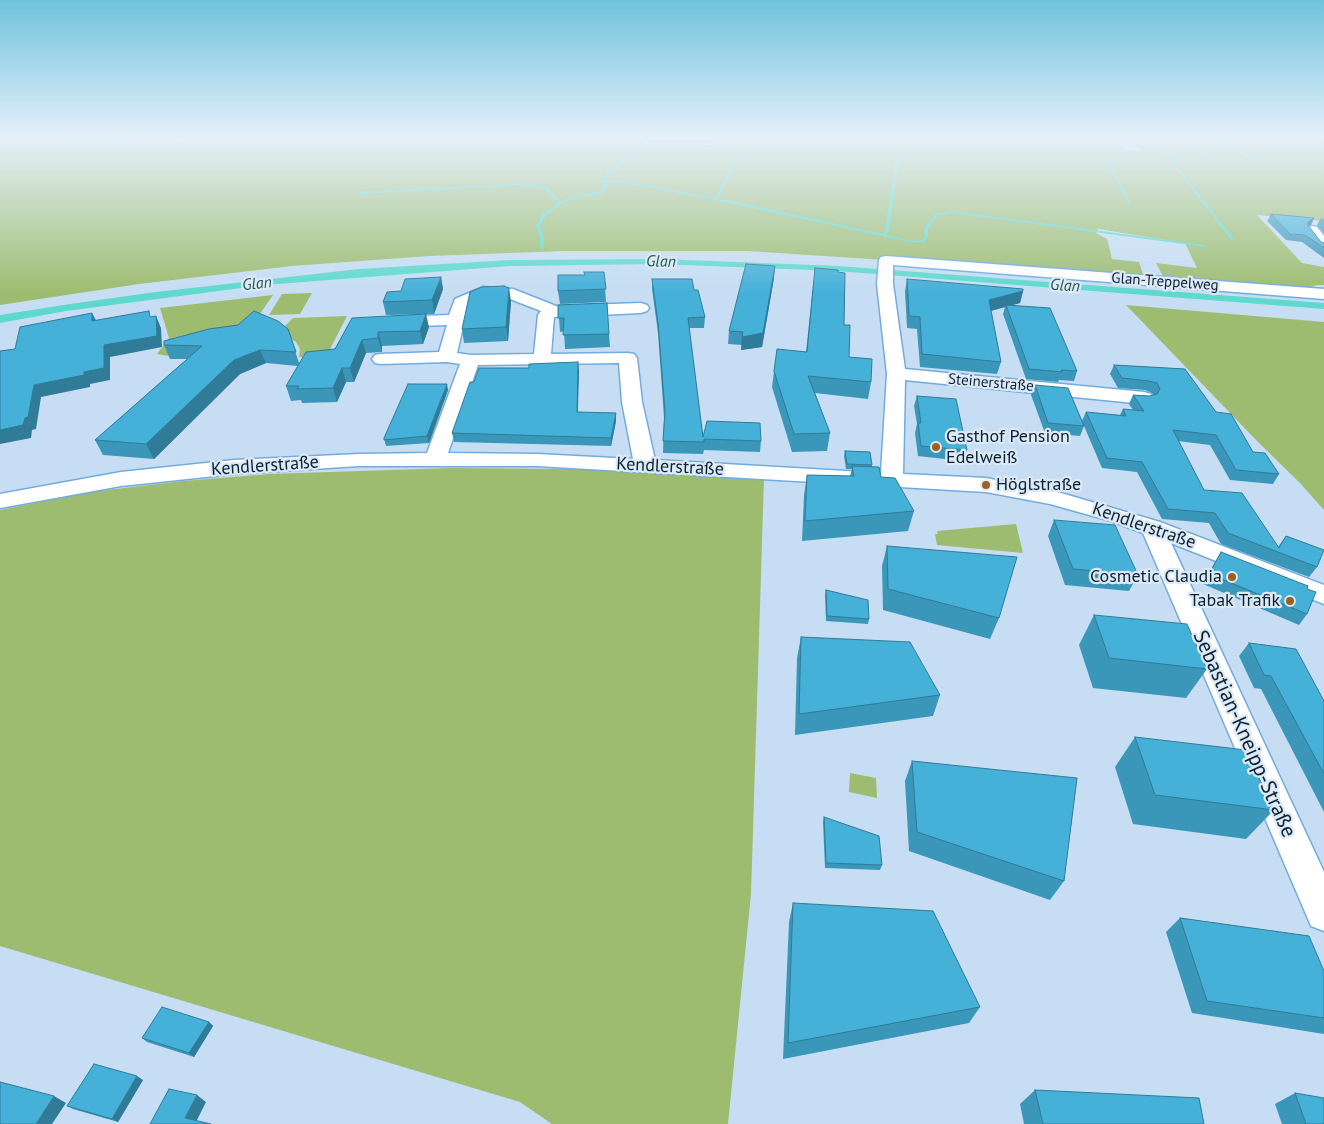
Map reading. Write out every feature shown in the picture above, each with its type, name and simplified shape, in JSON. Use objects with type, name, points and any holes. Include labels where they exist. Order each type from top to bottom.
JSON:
[{"type":"street","points":[[1312,230],[1324,245]]},
{"type":"street","name":"Glan-Treppelweg","points":[[896,374],[885,284],[886,267],[1324,294]]},
{"type":"street","points":[[447,356],[461,302],[483,292],[507,292],[554,311],[641,308]]},
{"type":"street","points":[[542,360],[546,315],[554,311]]},
{"type":"street","points":[[379,322],[456,320]]},
{"type":"street","points":[[381,359],[447,356],[471,360],[628,358],[632,402],[645,466]]},
{"type":"street","points":[[435,459],[471,360]]},
{"type":"street","points":[[892,480],[896,374]]},
{"type":"street","name":"Steinerstraße","points":[[896,374],[1144,398]]},
{"type":"street","name":"Kendlerstraße","points":[[7,494],[234,467],[350,460],[435,459],[537,460],[986,485],[1086,506],[1152,527],[1324,595]]},
{"type":"street","name":"Sebastian-Kneipp-Straße","points":[[1152,527],[1324,913]]},
{"type":"shaded area","points":[[0,189],[1324,189],[1324,221],[1257,215],[1302,263],[1324,267],[1324,285],[1317,285],[1299,291],[1165,280],[1156,263],[1197,268],[1185,243],[1098,229],[1096,233],[1107,239],[1112,259],[1139,262],[1144,277],[748,251],[565,251],[429,256],[292,266],[139,284],[0,305]]},
{"type":"shaded area","points":[[312,293],[300,314],[269,315],[282,294]]},
{"type":"shaded area","points":[[273,295],[255,321],[169,356],[157,354],[169,338],[160,308]]},
{"type":"shaded area","points":[[1126,305],[1324,322],[1324,510],[1300,483]]},
{"type":"shaded area","points":[[347,316],[326,357],[299,357],[300,349],[296,342],[279,332],[293,318]]},
{"type":"shaded area","points":[[450,468],[573,469],[764,478],[751,894],[728,1124],[552,1124],[520,1102],[0,946],[0,510],[90,492],[183,481],[269,474]]},
{"type":"shaded area","points":[[1016,524],[1023,553],[937,545],[935,534],[938,534],[937,531]]},
{"type":"shaded area","points":[[850,773],[876,778],[877,798],[849,792]]},
{"type":"water","name":"Glan","points":[[660,259],[839,266],[1324,303],[1324,309],[837,271],[657,264],[510,266],[264,285],[66,311],[0,323],[0,315],[70,304],[156,292],[359,269],[510,260]]},
{"type":"building","points":[[1271,214],[1314,218],[1307,224],[1321,242],[1324,243],[1324,248],[1305,235],[1290,234]]},
{"type":"building","points":[[746,264],[775,266],[763,333],[742,337],[743,332],[729,331]]},
{"type":"building","points":[[815,268],[838,270],[838,272],[845,273],[844,325],[850,325],[849,357],[872,359],[871,382],[808,376],[830,433],[794,434],[774,371],[777,349],[807,352]]},
{"type":"building","points":[[584,272],[604,272],[606,289],[558,291],[558,275],[585,275]]},
{"type":"building","points":[[441,277],[432,300],[383,302],[387,292],[401,291],[405,279]]},
{"type":"building","points":[[652,279],[692,279],[694,290],[698,290],[705,317],[688,318],[703,437],[707,421],[760,423],[761,441],[704,439],[704,442],[663,441],[665,411],[658,323]]},
{"type":"building","points":[[907,279],[1023,289],[1023,291],[989,300],[1001,362],[922,354],[920,317],[909,316]]},
{"type":"building","points":[[504,286],[509,288],[506,327],[462,329],[470,292],[482,287]]},
{"type":"building","points":[[607,303],[609,334],[563,335],[564,318],[558,318],[558,305]]},
{"type":"building","points":[[1006,305],[1050,308],[1077,371],[1061,370],[1062,372],[1029,369]]},
{"type":"building","points":[[149,311],[150,317],[156,316],[157,336],[104,345],[104,368],[84,372],[84,375],[34,385],[28,417],[25,418],[23,425],[0,430],[0,351],[15,349],[20,327],[92,313],[92,321]]},
{"type":"building","points":[[254,311],[278,321],[288,329],[296,352],[260,350],[234,360],[146,444],[95,440],[202,346],[164,345],[164,341],[209,329],[238,325]]},
{"type":"building","points":[[426,314],[420,331],[378,332],[378,338],[362,340],[350,368],[342,368],[333,388],[297,389],[299,386],[286,386],[306,352],[335,349],[352,318]]},
{"type":"building","points":[[578,362],[577,412],[616,413],[611,438],[452,433],[470,382],[474,382],[479,368],[529,368],[529,364]]},
{"type":"building","points":[[1114,365],[1185,369],[1216,412],[1231,414],[1253,452],[1265,453],[1279,474],[1236,470],[1216,435],[1173,430],[1204,490],[1242,493],[1279,548],[1286,536],[1324,550],[1317,567],[1228,533],[1215,513],[1168,509],[1142,462],[1107,458],[1086,412],[1126,416],[1123,409],[1144,411],[1133,395],[1149,396],[1157,394],[1160,389],[1157,383],[1122,378]]},
{"type":"building","points":[[408,384],[447,384],[427,436],[384,440],[384,438]]},
{"type":"building","points":[[1035,385],[1068,388],[1084,426],[1048,423]]},
{"type":"building","points":[[917,396],[956,399],[967,450],[921,446],[918,423],[921,423]]},
{"type":"building","points":[[845,451],[870,452],[872,465],[847,464]]},
{"type":"building","points":[[852,466],[879,467],[881,477],[895,478],[914,511],[805,521],[807,475],[854,476]]},
{"type":"building","points":[[1054,520],[1115,525],[1138,575],[1073,569]]},
{"type":"building","points":[[887,546],[1017,557],[999,618],[888,589]]},
{"type":"building","points":[[1221,552],[1308,586],[1307,589],[1316,592],[1307,614],[1209,574]]},
{"type":"building","points":[[826,590],[868,600],[869,619],[827,616]]},
{"type":"building","points":[[1094,615],[1187,624],[1207,669],[1109,658]]},
{"type":"building","points":[[801,637],[910,642],[940,695],[799,714]]},
{"type":"building","points":[[1249,643],[1296,649],[1324,701],[1324,774],[1271,676],[1264,675]]},
{"type":"building","points":[[1135,737],[1246,750],[1274,810],[1155,795]]},
{"type":"building","points":[[912,761],[1077,778],[1064,881],[917,832]]},
{"type":"building","points":[[824,817],[879,836],[882,865],[826,863]]},
{"type":"building","points":[[793,903],[933,911],[980,1007],[788,1043]]},
{"type":"building","points":[[1180,918],[1309,936],[1324,971],[1324,1018],[1207,1001]]},
{"type":"building","points":[[162,1007],[209,1022],[189,1053],[142,1038]]},
{"type":"building","points":[[94,1064],[137,1076],[112,1119],[67,1106]]},
{"type":"building","points":[[0,1082],[54,1096],[36,1124],[0,1124]]},
{"type":"building","points":[[169,1089],[197,1095],[185,1118],[211,1124],[150,1124]]},
{"type":"building","points":[[1035,1090],[1199,1098],[1204,1124],[1043,1124]]},
{"type":"building","points":[[1295,1093],[1324,1098],[1324,1124],[1306,1124]]},
{"type":"waterway","points":[[359,193],[425,189]]},
{"type":"waterway","points":[[547,189],[560,203]]},
{"type":"waterway","points":[[560,203],[574,197],[602,192],[604,189]]},
{"type":"waterway","points":[[665,189],[716,199]]},
{"type":"waterway","points":[[716,199],[721,189]]},
{"type":"waterway","points":[[883,235],[887,231],[893,189]]},
{"type":"waterway","points":[[1123,189],[1130,203]]},
{"type":"waterway","points":[[1193,189],[1232,239]]},
{"type":"waterway","points":[[716,199],[883,235]]},
{"type":"waterway","points":[[542,248],[542,236],[538,226],[543,216],[560,203]]},
{"type":"waterway","points":[[883,235],[914,242],[923,241],[927,237],[926,229],[937,214],[953,212],[1205,246]]},
{"type":"place","name":"Gasthof Pension Edelweiß","points":[[936,447]]},
{"type":"place","name":"Höglstraße","points":[[986,485]]},
{"type":"place","name":"Cosmetic Claudia","points":[[1232,577]]},
{"type":"place","name":"Tabak Trafik","points":[[1290,601]]}]
